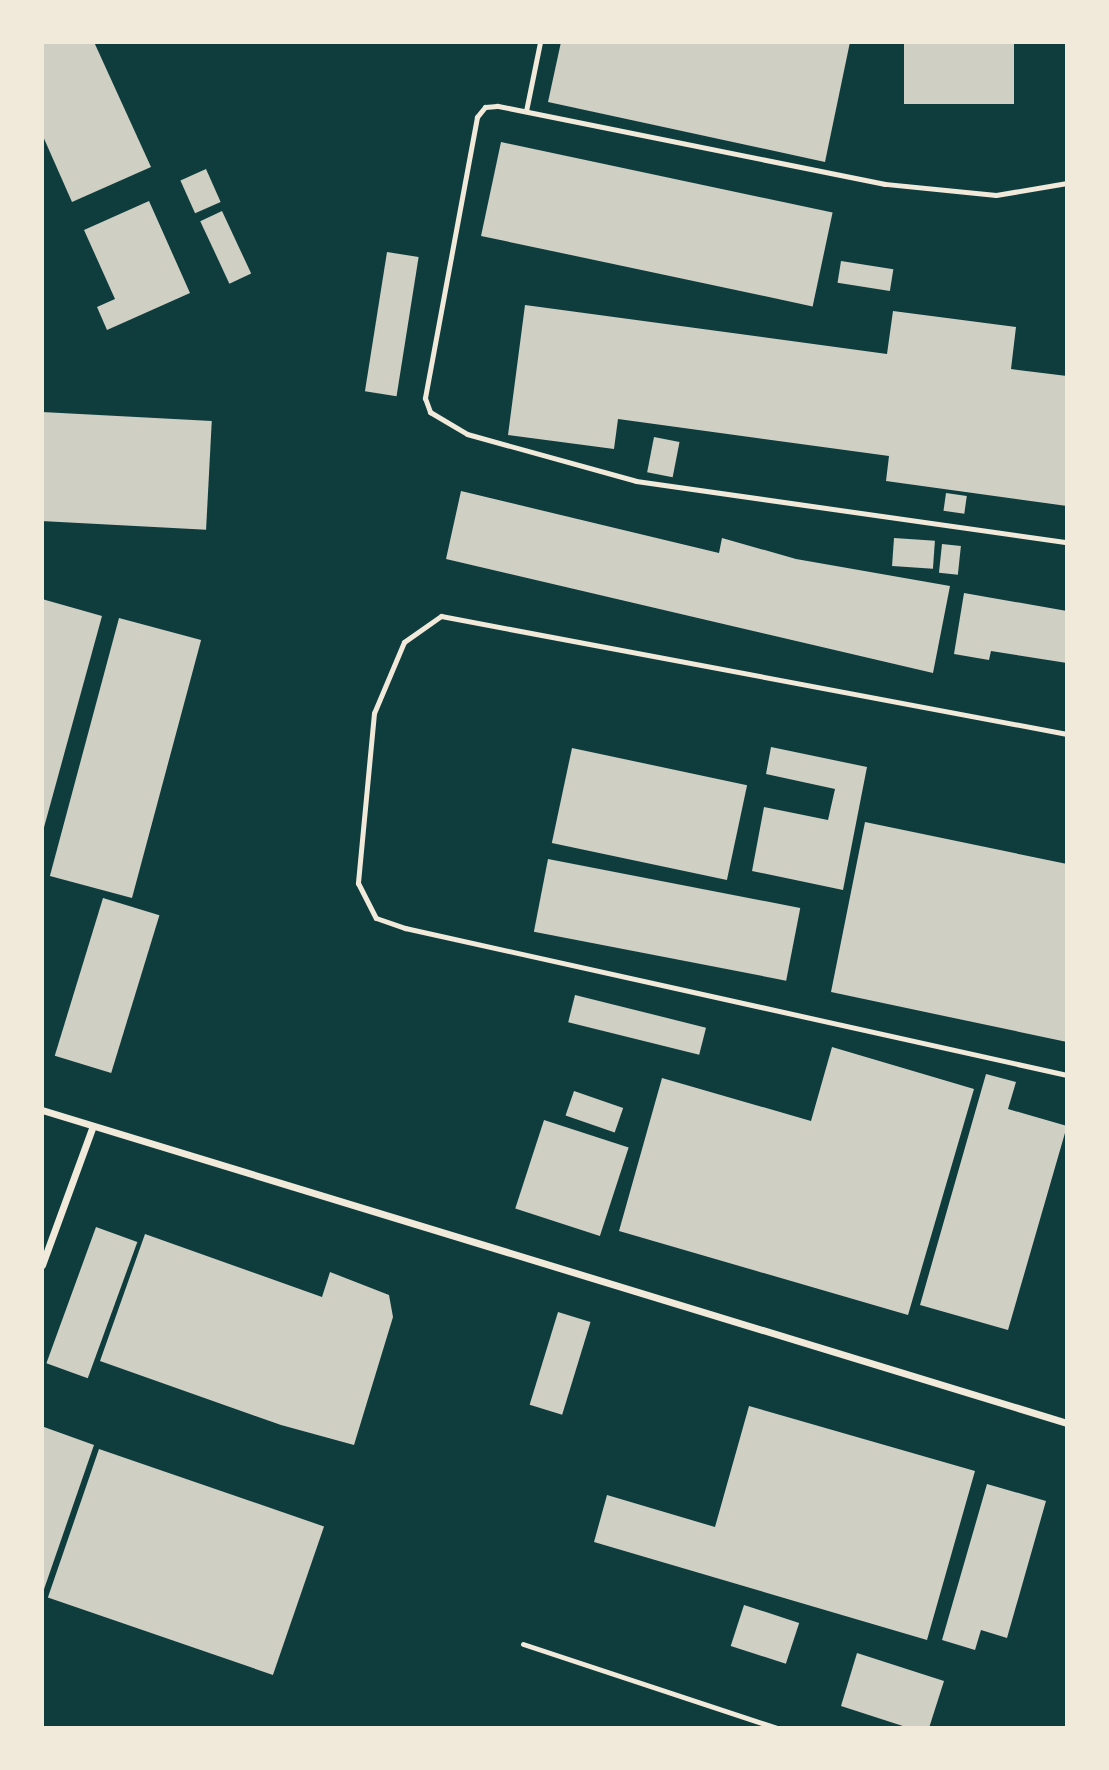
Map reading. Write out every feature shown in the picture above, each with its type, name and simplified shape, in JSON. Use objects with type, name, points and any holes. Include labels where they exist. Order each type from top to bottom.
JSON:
[{"type":"street","points":[[42,1110],[1067,1423]]},
{"type":"street","points":[[42,1265],[93,1125]]},
{"type":"lane","points":[[526,111],[540,42]]},
{"type":"lane","points":[[1067,183],[996,195],[885,184],[526,111],[497,106],[485,107],[477,117],[425,398],[430,412],[467,434],[636,481],[1067,542]]},
{"type":"lane","points":[[1067,734],[441,616],[404,642],[374,713],[358,883],[376,918],[405,929],[1067,1075]]},
{"type":"lane","points":[[523,1644],[777,1728]]},
{"type":"building","points":[[42,42],[94,42],[151,167],[72,202],[42,134]]},
{"type":"building","points":[[561,42],[850,42],[825,162],[548,102]]},
{"type":"building","points":[[904,42],[1014,42],[1014,104],[904,104]]},
{"type":"building","points":[[501,142],[833,212],[813,306],[481,236]]},
{"type":"building","points":[[206,169],[221,202],[195,213],[180,180]]},
{"type":"building","points":[[149,201],[190,293],[107,330],[97,307],[115,299],[84,230]]},
{"type":"building","points":[[222,211],[251,274],[229,284],[200,221]]},
{"type":"building","points":[[387,252],[419,257],[397,396],[365,391]]},
{"type":"building","points":[[841,261],[893,269],[890,291],[838,283]]},
{"type":"building","points":[[525,305],[887,354],[893,311],[1016,327],[1011,369],[1067,376],[1067,506],[886,481],[889,456],[618,419],[614,449],[508,435]]},
{"type":"building","points":[[42,412],[212,421],[206,530],[42,521]]},
{"type":"building","points":[[654,437],[680,442],[673,477],[647,472]]},
{"type":"building","points":[[461,491],[719,553],[722,538],[796,559],[950,586],[933,673],[446,559]]},
{"type":"building","points":[[946,493],[967,496],[964,514],[943,511]]},
{"type":"building","points":[[894,538],[935,541],[933,569],[892,566]]},
{"type":"building","points":[[942,544],[961,546],[958,575],[939,573]]},
{"type":"building","points":[[964,593],[1067,611],[1067,663],[991,651],[989,660],[954,654]]},
{"type":"building","points":[[42,599],[102,616],[43,831],[42,831]]},
{"type":"building","points":[[119,618],[201,640],[132,898],[50,876]]},
{"type":"building","points":[[771,747],[867,767],[843,890],[752,871],[764,807],[828,820],[835,789],[766,774]]},
{"type":"building","points":[[572,748],[747,785],[727,880],[552,843]]},
{"type":"building","points":[[865,822],[1067,864],[1067,1042],[831,992]]},
{"type":"building","points":[[548,859],[800,908],[786,981],[534,932]]},
{"type":"building","points":[[103,898],[159,915],[111,1073],[55,1056]]},
{"type":"building","points":[[575,995],[706,1028],[699,1055],[568,1022]]},
{"type":"building","points":[[832,1047],[974,1089],[908,1315],[619,1231],[662,1078],[811,1121]]},
{"type":"building","points":[[986,1074],[1016,1082],[1008,1109],[1067,1126],[1008,1330],[920,1305]]},
{"type":"building","points":[[574,1091],[623,1108],[615,1133],[566,1116]]},
{"type":"building","points":[[544,1120],[629,1148],[600,1236],[515,1208]]},
{"type":"building","points":[[96,1227],[137,1242],[88,1378],[46,1363]]},
{"type":"building","points":[[145,1234],[322,1297],[330,1272],[389,1295],[393,1317],[354,1445],[281,1425],[100,1361]]},
{"type":"building","points":[[558,1312],[591,1322],[562,1415],[530,1405]]},
{"type":"building","points":[[749,1406],[975,1471],[927,1640],[594,1542],[607,1495],[715,1527]]},
{"type":"building","points":[[44,1427],[94,1445],[42,1595],[42,1435]]},
{"type":"building","points":[[99,1449],[324,1526],[273,1675],[48,1597]]},
{"type":"building","points":[[987,1484],[1046,1501],[1007,1638],[981,1630],[975,1650],[942,1640]]},
{"type":"building","points":[[744,1605],[799,1623],[786,1664],[731,1646]]},
{"type":"building","points":[[857,1653],[944,1681],[929,1728],[909,1728],[841,1706]]}]
